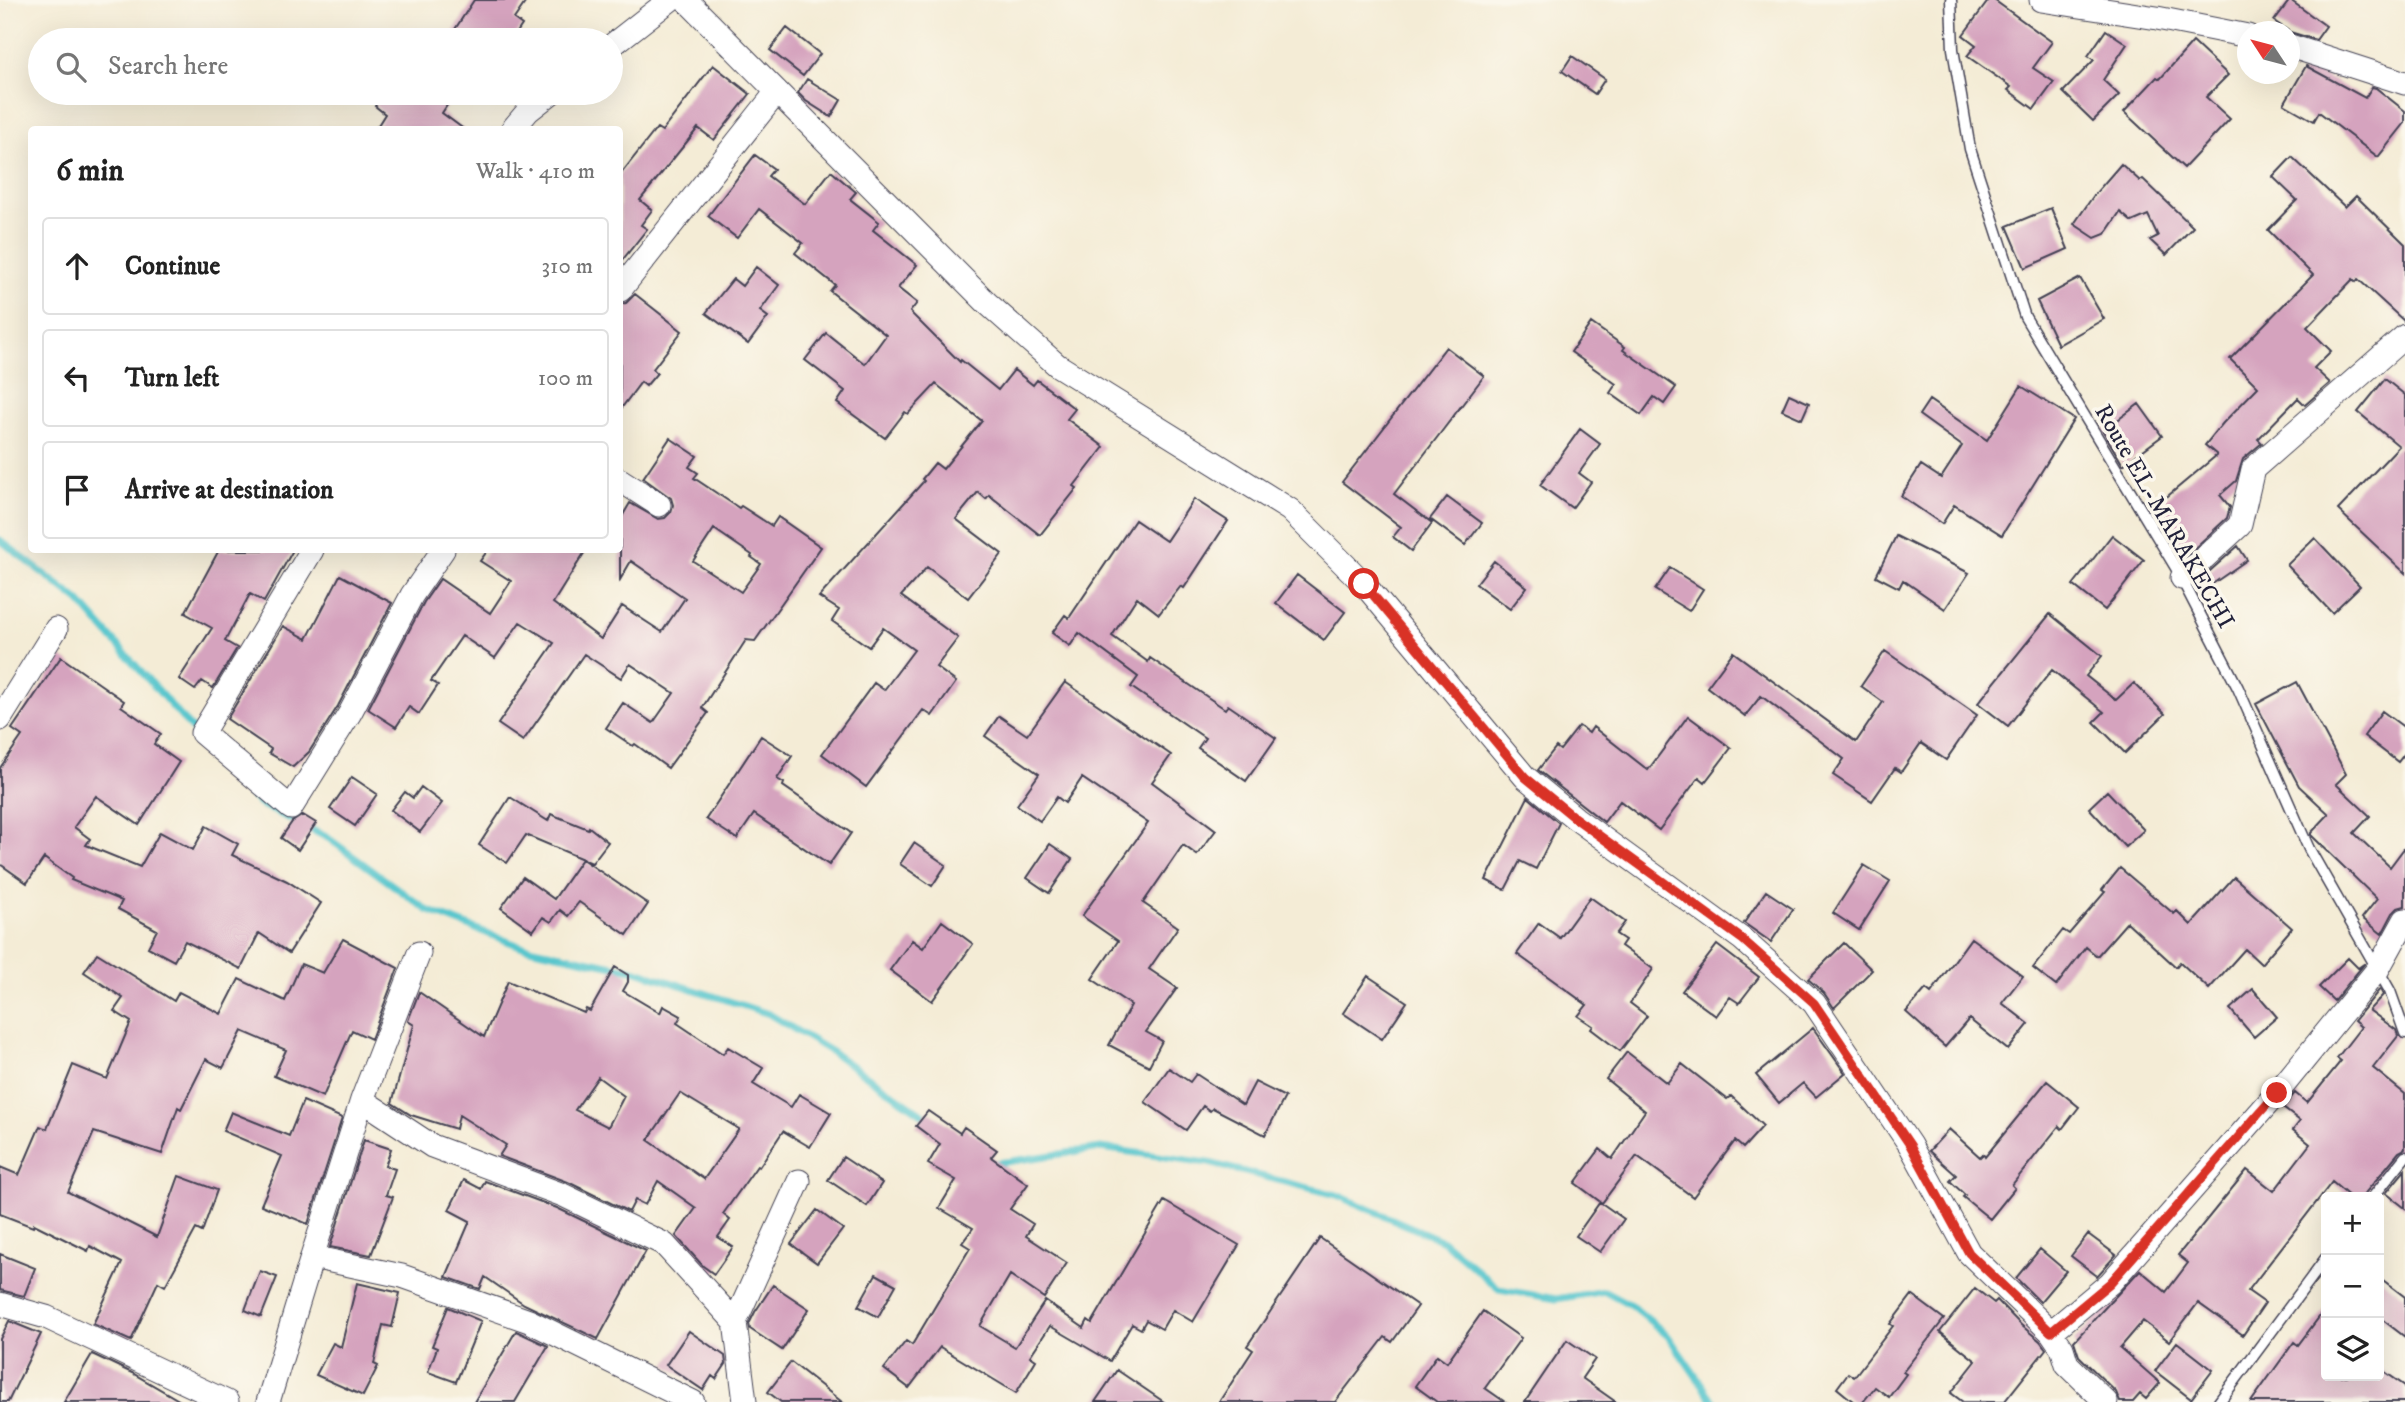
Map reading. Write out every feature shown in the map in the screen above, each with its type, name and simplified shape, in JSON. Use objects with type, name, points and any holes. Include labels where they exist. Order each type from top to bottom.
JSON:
[{"type":"street","points":[[623,37],[670,0]]},
{"type":"street","points":[[685,0],[988,303],[1057,365],[1290,510],[1364,584],[1525,777],[1575,818],[1742,939],[1814,1003],[1910,1145],[1969,1253],[2051,1332],[2062,1348],[2067,1364],[2106,1402]]},
{"type":"street","points":[[2040,0],[2237,34]]},
{"type":"street","points":[[2300,49],[2405,83]]},
{"type":"street","points":[[623,286],[776,93]]},
{"type":"street","points":[[515,126],[536,105]]},
{"type":"street","points":[[2182,578],[2240,525],[2253,470],[2405,337]]},
{"type":"street","points":[[623,482],[659,505]]},
{"type":"street","points":[[310,553],[202,733],[291,808],[350,713],[412,595],[441,553]]},
{"type":"street","points":[[0,719],[56,629]]},
{"type":"street","points":[[2051,1332],[2110,1283],[2277,1093],[2378,969],[2405,920]]},
{"type":"street","points":[[268,1402],[362,1100],[419,953]]},
{"type":"street","points":[[362,1100],[432,1146],[563,1195],[664,1244],[735,1322]]},
{"type":"street","points":[[745,1402],[735,1322],[799,1181]]},
{"type":"street","points":[[312,1257],[402,1276],[529,1321],[692,1402]]},
{"type":"street","points":[[0,1304],[46,1317],[227,1402]]},
{"type":"lane","name":"Route EL-MARAKECHI","points":[[1951,0],[1953,49],[1970,149],[2025,317],[2182,578],[2238,688],[2309,849],[2390,991],[2405,1033]]},
{"type":"lane","points":[[2377,1192],[2405,1157]]},
{"type":"lane","points":[[2219,1402],[2321,1265]]},
{"type":"building","points":[[474,0],[527,0],[514,19],[522,25],[520,28],[456,28]]},
{"type":"building","points":[[1989,0],[1994,0],[2052,42],[2033,68],[2054,82],[2034,109],[2008,90],[2011,87],[1967,56],[1976,45],[1963,35]]},
{"type":"building","points":[[2290,0],[2326,26],[2316,40],[2300,35],[2300,21],[2274,21]]},
{"type":"building","points":[[787,28],[820,54],[803,76],[770,50]]},
{"type":"building","points":[[2106,30],[2127,44],[2103,80],[2119,95],[2093,121],[2063,92],[2094,60],[2088,56]]},
{"type":"building","points":[[2193,42],[2228,75],[2206,97],[2230,119],[2184,168],[2124,112],[2157,77],[2160,79]]},
{"type":"building","points":[[1572,56],[1605,79],[1595,94],[1562,71]]},
{"type":"building","points":[[713,65],[750,94],[714,140],[698,128],[640,200],[652,210],[641,225],[647,229],[623,259],[623,171],[657,128],[662,131]]},
{"type":"building","points":[[2306,66],[2365,98],[2372,87],[2376,88],[2405,111],[2405,123],[2378,157],[2319,112],[2314,121],[2284,104],[2296,84],[2300,84],[2300,76]]},
{"type":"building","points":[[807,79],[841,100],[831,117],[798,93]]},
{"type":"building","points":[[447,105],[442,113],[460,126],[378,126],[385,114],[375,106]]},
{"type":"building","points":[[755,155],[774,169],[768,176],[805,204],[831,171],[856,192],[850,199],[879,222],[873,230],[917,265],[898,288],[917,303],[910,312],[960,362],[961,360],[998,390],[1014,370],[1033,385],[1037,380],[1075,409],[1067,419],[1104,447],[1074,486],[1077,488],[1040,535],[989,495],[986,499],[978,492],[956,519],[1002,554],[968,598],[927,567],[901,596],[958,638],[936,667],[956,682],[932,716],[923,710],[866,787],[822,754],[874,683],[884,690],[914,650],[883,628],[869,647],[832,621],[839,610],[819,597],[924,481],[922,479],[935,463],[943,469],[982,421],[936,384],[908,414],[905,412],[885,438],[837,403],[845,391],[805,360],[826,333],[865,364],[886,335],[830,291],[835,285],[795,253],[803,243],[759,209],[737,238],[708,216]]},
{"type":"building","points":[[2292,157],[2345,207],[2356,196],[2405,244],[2405,322],[2358,279],[2356,282],[2353,279],[2307,327],[2331,351],[2314,368],[2330,383],[2305,405],[2298,398],[2258,439],[2262,443],[2243,459],[2236,481],[2220,495],[2230,507],[2227,518],[2184,558],[2167,538],[2151,510],[2217,455],[2205,445],[2258,387],[2230,359],[2313,275],[2268,230],[2297,200],[2273,177]]},
{"type":"building","points":[[2121,164],[2140,181],[2143,179],[2193,227],[2166,255],[2150,240],[2158,236],[2148,215],[2132,222],[2120,212],[2105,234],[2095,238],[2074,224],[2094,195]]},
{"type":"building","points":[[2051,208],[2068,249],[2025,268],[2007,226]]},
{"type":"building","points":[[756,267],[779,285],[760,311],[768,317],[748,344],[706,313],[733,279],[742,286]]},
{"type":"building","points":[[2080,278],[2104,319],[2058,345],[2037,301]]},
{"type":"building","points":[[635,294],[682,331],[653,369],[657,373],[646,386],[641,382],[623,406],[623,304]]},
{"type":"building","points":[[1591,323],[1625,347],[1623,350],[1676,387],[1664,404],[1654,397],[1641,415],[1610,393],[1616,384],[1571,352]]},
{"type":"building","points":[[1446,347],[1484,376],[1394,494],[1432,523],[1411,551],[1393,537],[1401,527],[1342,482]]},
{"type":"building","points":[[2385,379],[2405,395],[2405,573],[2338,510],[2399,446],[2358,412]]},
{"type":"building","points":[[2021,386],[2074,419],[2002,535],[1954,505],[1942,524],[1901,496],[1921,465],[1941,478],[1962,446],[1919,415],[1929,400],[1987,440]]},
{"type":"building","points":[[1789,394],[1809,403],[1802,419],[1782,410]]},
{"type":"building","points":[[2139,404],[2162,436],[2123,465],[2103,431]]},
{"type":"building","points":[[1580,429],[1600,444],[1579,473],[1591,482],[1572,508],[1540,485]]},
{"type":"building","points":[[670,438],[697,456],[689,467],[698,473],[694,478],[772,526],[778,517],[821,547],[755,641],[746,640],[702,708],[708,713],[668,768],[635,744],[633,746],[606,728],[623,703],[653,723],[674,693],[630,664],[621,678],[584,654],[523,741],[498,724],[554,643],[520,622],[495,658],[462,636],[431,681],[438,685],[419,714],[409,707],[396,727],[368,709],[424,602],[440,579],[490,613],[511,581],[480,561],[486,553],[584,553],[553,603],[601,639],[622,606],[662,632],[685,598],[631,561],[620,580],[620,553],[623,553],[623,515],[630,503],[658,519],[665,518],[671,512],[671,498],[643,478]],"holes":[[[714,529],[752,555],[751,557],[761,564],[741,592],[693,561]]]},
{"type":"building","points":[[1447,497],[1482,523],[1465,545],[1430,519]]},
{"type":"building","points":[[1194,499],[1228,521],[1184,588],[1181,586],[1159,614],[1137,597],[1112,636],[1148,662],[1150,658],[1225,709],[1228,705],[1276,738],[1246,781],[1198,748],[1205,738],[1131,687],[1138,677],[1079,633],[1070,646],[1052,633],[1065,615],[1069,618],[1135,520],[1166,541]]},
{"type":"building","points":[[2112,535],[2144,560],[2105,610],[2073,585]]},
{"type":"building","points":[[1896,536],[1969,573],[1945,609],[1903,580],[1899,588],[1876,576]]},
{"type":"building","points":[[2315,538],[2360,586],[2332,613],[2287,565]]},
{"type":"building","points":[[2238,546],[2247,560],[2208,587],[2201,579]]},
{"type":"building","points":[[217,553],[291,553],[264,602],[250,594],[225,641],[237,648],[213,688],[202,681],[195,690],[179,679],[212,628],[185,613]]},
{"type":"building","points":[[1494,561],[1527,587],[1510,609],[1476,584]]},
{"type":"building","points":[[1670,568],[1703,589],[1689,611],[1655,590]]},
{"type":"building","points":[[340,575],[392,603],[338,706],[309,752],[293,767],[269,753],[271,749],[227,719],[283,626],[307,639]]},
{"type":"building","points":[[1297,575],[1345,612],[1324,640],[1276,603]]},
{"type":"building","points":[[2050,614],[2102,656],[2086,676],[2116,700],[2134,683],[2165,714],[2125,753],[2094,722],[2104,712],[2052,670],[2008,726],[1978,703]]},
{"type":"building","points":[[1885,651],[1977,715],[1946,760],[1921,743],[1901,772],[1895,768],[1872,801],[1833,775],[1844,759],[1761,696],[1745,716],[1707,687],[1733,652],[1856,742],[1883,702],[1861,686]]},
{"type":"building","points":[[61,657],[124,701],[121,706],[161,734],[154,744],[179,762],[139,825],[96,796],[74,827],[90,839],[86,845],[140,867],[160,832],[193,850],[206,826],[238,844],[232,855],[287,881],[321,903],[289,953],[259,933],[241,969],[185,941],[174,961],[148,947],[157,930],[118,909],[122,901],[71,880],[72,878],[44,858],[27,883],[0,864],[0,768],[22,736],[12,729]]},
{"type":"building","points":[[1065,682],[1171,755],[1152,782],[1216,830],[1197,855],[1183,845],[1143,903],[1178,927],[1149,969],[1177,988],[1146,1032],[1162,1041],[1149,1066],[1109,1045],[1131,1005],[1092,979],[1118,941],[1082,916],[1148,823],[1082,778],[1065,803],[1057,797],[1040,821],[1017,805],[1039,774],[985,736],[999,716],[1027,735]]},
{"type":"building","points":[[2297,682],[2346,774],[2336,784],[2370,816],[2354,833],[2390,867],[2405,847],[2405,906],[2393,913],[2382,934],[2362,918],[2377,899],[2311,835],[2329,814],[2299,786],[2256,704]]},
{"type":"building","points":[[2382,711],[2405,728],[2405,753],[2398,762],[2364,736]]},
{"type":"building","points":[[1688,716],[1731,748],[1705,782],[1699,777],[1659,830],[1620,801],[1604,822],[1538,770],[1556,747],[1560,750],[1579,726],[1589,733],[1593,727],[1648,770]]},
{"type":"building","points":[[761,736],[792,756],[777,779],[784,783],[783,786],[851,833],[829,865],[754,814],[737,839],[706,819]]},
{"type":"building","points":[[352,777],[377,794],[355,826],[330,809]]},
{"type":"building","points":[[421,787],[442,803],[420,832],[391,810],[405,792],[413,798]]},
{"type":"building","points":[[2107,791],[2144,830],[2125,847],[2089,808]]},
{"type":"building","points":[[510,797],[548,821],[551,814],[588,829],[589,827],[608,842],[592,863],[526,835],[507,863],[479,845]]},
{"type":"building","points":[[1528,797],[1559,823],[1536,869],[1520,861],[1505,890],[1486,880]]},
{"type":"building","points":[[303,815],[316,823],[298,850],[281,838],[292,822]]},
{"type":"building","points":[[914,843],[946,865],[932,886],[900,864]]},
{"type":"building","points":[[1050,844],[1072,859],[1049,893],[1027,878]]},
{"type":"building","points":[[582,859],[648,904],[627,935],[579,902],[568,916],[560,910],[551,922],[543,917],[533,931],[501,908],[523,877],[554,899]]},
{"type":"building","points":[[1864,865],[1890,881],[1859,930],[1833,913]]},
{"type":"building","points":[[2120,868],[2174,914],[2177,911],[2191,925],[2234,877],[2292,928],[2261,964],[2245,949],[2209,989],[2180,962],[2176,967],[2127,922],[2097,956],[2086,947],[2056,986],[2033,968],[2063,930],[2069,934],[2105,892],[2102,890]]},
{"type":"building","points":[[1766,891],[1793,909],[1771,942],[1744,923]]},
{"type":"building","points":[[1590,897],[1625,922],[1616,934],[1625,940],[1621,946],[1653,969],[1630,1003],[1647,1016],[1620,1051],[1578,1016],[1587,1005],[1517,954],[1539,923],[1560,938]]},
{"type":"building","points":[[942,921],[973,944],[932,1001],[890,970],[912,940],[923,948]]},
{"type":"building","points":[[1971,938],[2023,976],[2002,1003],[2029,1024],[2008,1050],[1969,1019],[1945,1047],[1906,1012],[1926,989],[1931,993]]},
{"type":"building","points":[[343,939],[398,968],[371,1039],[352,1030],[323,1097],[274,1076],[286,1050],[242,1031],[223,1068],[206,1059],[181,1109],[178,1107],[162,1154],[94,1132],[68,1192],[157,1237],[179,1176],[217,1190],[202,1232],[196,1229],[165,1286],[158,1282],[131,1341],[93,1324],[122,1263],[90,1246],[88,1251],[34,1224],[33,1227],[0,1214],[0,1167],[19,1175],[40,1126],[47,1129],[73,1065],[107,1079],[131,1022],[114,1011],[123,998],[84,972],[97,953],[174,1001],[179,992],[221,1014],[239,979],[285,1001],[301,964],[323,973]]},
{"type":"building","points":[[1844,943],[1872,970],[1834,1008],[1824,993],[1808,979]]},
{"type":"building","points":[[1717,945],[1759,977],[1739,1003],[1730,997],[1716,1016],[1682,991]]},
{"type":"building","points":[[2348,958],[2358,968],[2365,963],[2334,1001],[2319,987]]},
{"type":"building","points":[[615,967],[628,975],[623,991],[660,1013],[663,1006],[681,1016],[677,1023],[723,1054],[728,1047],[763,1068],[753,1084],[791,1107],[799,1094],[831,1113],[810,1147],[783,1131],[759,1167],[757,1166],[723,1214],[730,1220],[718,1237],[733,1247],[714,1274],[703,1266],[676,1236],[696,1208],[658,1181],[645,1205],[635,1200],[629,1212],[568,1182],[499,1156],[506,1145],[459,1115],[456,1129],[411,1115],[392,1103],[414,1025],[408,1021],[419,992],[484,1037],[508,981],[584,1013],[586,1009],[590,1011]],"holes":[[[598,1077],[624,1096],[608,1127],[575,1110]],[[680,1093],[739,1129],[704,1179],[648,1140]]]},
{"type":"building","points":[[1368,976],[1407,1002],[1382,1039],[1343,1013]]},
{"type":"building","points":[[2253,989],[2277,1017],[2254,1037],[2230,1009]]},
{"type":"building","points":[[2380,989],[2383,995],[2369,1010],[2396,1030],[2398,1036],[2373,1068],[2405,1094],[2405,1149],[2399,1152],[2366,1192],[2344,1192],[2332,1182],[2324,1192],[2321,1192],[2321,1196],[2248,1291],[2265,1303],[2243,1335],[2198,1303],[2169,1341],[2143,1321],[2120,1348],[2160,1383],[2146,1399],[2140,1394],[2133,1402],[2120,1402],[2116,1392],[2079,1356],[2074,1341],[2140,1270],[2166,1292],[2188,1263],[2178,1255],[2247,1170],[2274,1191],[2310,1144],[2293,1130],[2300,1121],[2283,1108],[2295,1093],[2307,1103],[2341,1061],[2337,1058],[2361,1027],[2354,1021]]},
{"type":"building","points":[[1813,1028],[1845,1073],[1816,1097],[1803,1083],[1779,1103],[1756,1075]]},
{"type":"building","points":[[1627,1052],[1667,1083],[1682,1064],[1727,1099],[1731,1096],[1763,1126],[1743,1148],[1735,1141],[1693,1197],[1637,1156],[1602,1203],[1575,1183],[1600,1149],[1612,1159],[1645,1111],[1606,1079]]},
{"type":"building","points":[[1169,1068],[1190,1082],[1196,1074],[1243,1105],[1255,1082],[1285,1097],[1265,1135],[1213,1108],[1210,1111],[1203,1106],[1186,1130],[1145,1102]]},
{"type":"building","points":[[2047,1081],[2079,1107],[2062,1129],[2059,1126],[2012,1185],[2015,1188],[1990,1219],[1963,1197],[1965,1195],[1950,1181],[1956,1175],[1929,1151],[1949,1129],[1980,1157],[1983,1154],[1985,1157]]},
{"type":"building","points":[[303,1101],[342,1118],[308,1224],[261,1205],[282,1156],[223,1131],[231,1112],[289,1136]]},
{"type":"building","points":[[928,1111],[960,1133],[964,1127],[997,1150],[991,1157],[1028,1184],[1010,1209],[1033,1224],[1026,1236],[1067,1263],[1044,1298],[1010,1275],[980,1326],[1015,1347],[1045,1301],[1084,1328],[1088,1320],[1092,1323],[1164,1201],[1239,1245],[1193,1322],[1173,1310],[1162,1329],[1146,1320],[1141,1329],[1132,1324],[1110,1361],[1050,1326],[1030,1356],[1036,1360],[1016,1393],[940,1347],[909,1388],[884,1369],[906,1341],[912,1345],[970,1248],[962,1243],[973,1228],[939,1208],[956,1180],[928,1164],[940,1144],[916,1126]]},
{"type":"building","points":[[364,1140],[391,1149],[385,1166],[395,1169],[386,1195],[393,1197],[371,1255],[330,1247]]},
{"type":"building","points":[[843,1157],[882,1183],[867,1206],[828,1180]]},
{"type":"building","points":[[2405,1170],[2405,1208],[2386,1193]]},
{"type":"building","points":[[464,1180],[481,1189],[485,1181],[557,1208],[646,1251],[598,1339],[524,1304],[485,1277],[480,1289],[446,1277],[470,1221],[449,1210]]},
{"type":"building","points":[[1600,1202],[1624,1219],[1600,1252],[1576,1236]]},
{"type":"building","points":[[817,1210],[843,1229],[817,1263],[791,1244]]},
{"type":"building","points":[[2088,1234],[2116,1255],[2097,1276],[2071,1256]]},
{"type":"building","points":[[1320,1238],[1418,1306],[1392,1342],[1385,1337],[1335,1402],[1219,1402],[1253,1350],[1247,1346]]},
{"type":"building","points":[[2040,1249],[2066,1271],[2040,1302],[2016,1278]]},
{"type":"building","points":[[0,1254],[35,1268],[24,1296],[0,1290]]},
{"type":"building","points":[[260,1271],[277,1277],[261,1317],[245,1310]]},
{"type":"building","points":[[876,1274],[896,1285],[878,1317],[858,1306]]},
{"type":"building","points":[[2384,1281],[2405,1297],[2405,1337],[2384,1321]]},
{"type":"building","points":[[357,1283],[400,1293],[392,1327],[383,1325],[374,1364],[378,1366],[363,1396],[316,1375],[333,1343],[341,1347]]},
{"type":"building","points":[[773,1285],[809,1309],[782,1350],[750,1329],[749,1324]]},
{"type":"building","points":[[1975,1288],[1994,1303],[1997,1300],[2046,1349],[2004,1402],[1963,1402],[1951,1393],[1976,1361],[1940,1332]]},
{"type":"building","points":[[1912,1295],[1944,1319],[1903,1372],[1906,1374],[1889,1397],[1875,1387],[1863,1402],[1854,1402],[1837,1388],[1848,1373],[1854,1377],[1893,1326],[1890,1324]]},
{"type":"building","points":[[448,1307],[481,1321],[456,1382],[428,1372],[437,1348],[432,1346]]},
{"type":"building","points":[[1483,1311],[1521,1338],[1485,1388],[1505,1402],[1437,1402],[1415,1386],[1437,1355],[1447,1362]]},
{"type":"building","points":[[2321,1315],[2321,1381],[2384,1381],[2384,1371],[2405,1386],[2405,1402],[2251,1402],[2294,1342],[2298,1345]]},
{"type":"building","points":[[9,1321],[41,1334],[8,1402],[0,1402],[0,1339]]},
{"type":"building","points":[[516,1331],[548,1346],[515,1402],[474,1402]]},
{"type":"building","points":[[689,1331],[725,1356],[726,1364],[716,1379],[712,1376],[703,1390],[666,1365]]},
{"type":"building","points":[[1567,1340],[1595,1359],[1582,1378],[1616,1402],[1525,1402]]},
{"type":"building","points":[[2177,1342],[2213,1370],[2191,1399],[2155,1371]]},
{"type":"building","points":[[92,1354],[132,1373],[182,1402],[64,1402]]},
{"type":"building","points":[[791,1362],[842,1402],[781,1402],[768,1392]]},
{"type":"building","points":[[1117,1370],[1164,1402],[1095,1402]]},
{"type":"waterway","points":[[0,540],[79,601],[197,735]]},
{"type":"waterway","points":[[224,765],[258,803],[328,838],[427,910],[520,946],[637,971],[769,1014],[830,1051],[931,1120]]},
{"type":"waterway","points":[[991,1164],[1101,1148],[1209,1163],[1337,1195],[1443,1241],[1499,1289],[1556,1299],[1605,1291],[1631,1305],[1668,1336],[1714,1402]]},
{"type":"route","points":[[1364,584],[1525,777],[1575,818],[1742,939],[1814,1003],[1910,1145],[1969,1253],[2051,1332],[2110,1283],[2277,1093]]}]
